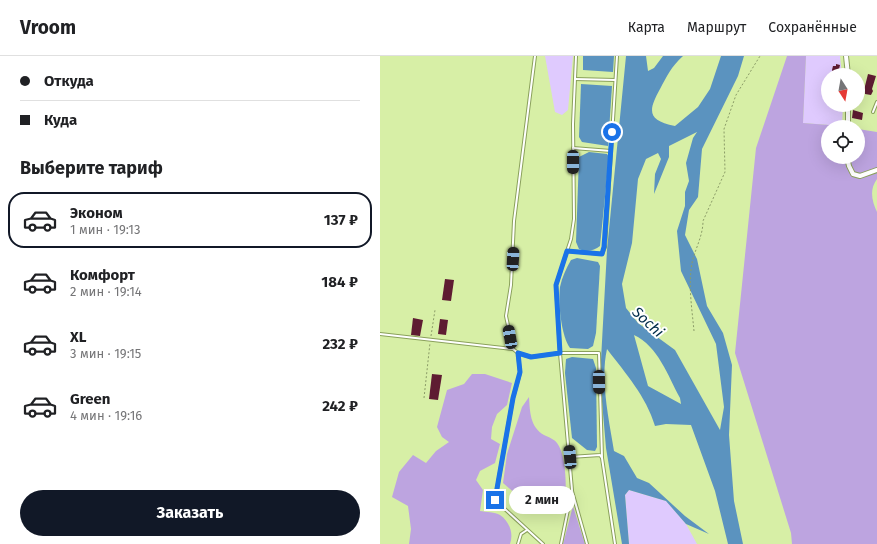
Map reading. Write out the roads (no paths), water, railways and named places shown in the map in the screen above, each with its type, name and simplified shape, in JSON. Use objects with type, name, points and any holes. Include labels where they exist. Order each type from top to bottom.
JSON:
[{"type":"street","points":[[846,56],[847,68]]},
{"type":"street","points":[[849,164],[853,174],[860,176],[877,170]]},
{"type":"lane","points":[[513,349],[506,316],[511,285],[515,213],[535,56]]},
{"type":"lane","points":[[576,56],[573,148],[574,219],[567,251],[556,285],[560,353],[572,490],[587,544]]},
{"type":"lane","points":[[567,251],[602,254],[604,247],[617,56]]},
{"type":"lane","points":[[575,79],[616,80]]},
{"type":"lane","points":[[873,112],[877,102]]},
{"type":"lane","points":[[573,148],[611,151]]},
{"type":"lane","points":[[380,334],[513,349],[518,353],[531,357],[560,353],[599,352],[602,458],[615,544]]},
{"type":"lane","points":[[518,353],[520,372],[513,398],[495,500],[543,544]]},
{"type":"lane","points":[[570,457],[600,455],[602,458]]},
{"type":"lane","points":[[561,544],[572,490]]},
{"type":"lane","points":[[518,544],[521,534],[527,530]]},
{"type":"water","points":[[583,56],[614,56],[613,72],[583,70]]},
{"type":"water","points":[[626,56],[646,56],[648,71],[654,68],[663,56],[683,56],[675,64],[667,76],[653,103],[652,109],[652,114],[659,121],[675,126],[698,107],[710,89],[721,56],[744,56],[738,76],[702,149],[698,197],[689,210],[685,235],[697,259],[707,306],[723,333],[732,365],[729,435],[734,501],[743,544],[728,544],[715,491],[691,425],[666,424],[655,426],[641,395],[607,349],[604,374],[614,451],[624,456],[637,478],[649,483],[685,516],[709,534],[686,524],[666,501],[629,490],[625,495],[629,544],[622,544],[606,448],[600,378],[607,250]],"holes":[[[697,132],[693,138],[686,163],[689,181],[685,192],[685,206],[677,231],[681,271],[716,344],[724,407],[720,430],[675,350],[638,323],[626,308],[622,284],[632,243],[638,179],[646,159],[658,153],[661,159],[655,174],[654,194],[669,157],[669,146]],[[634,335],[650,346],[662,362],[680,398],[681,404],[648,386]]]},
{"type":"water","points":[[581,84],[612,86],[608,146],[582,142],[579,137]]},
{"type":"water","points":[[589,152],[607,154],[609,157],[600,246],[593,250],[587,251],[579,249],[576,242],[579,157]]},
{"type":"water","points":[[577,258],[598,262],[600,266],[596,333],[593,346],[588,349],[570,348],[564,336],[561,319],[559,293],[561,283],[564,273],[571,260]]},
{"type":"water","points":[[572,357],[593,359],[596,368],[597,447],[595,451],[587,450],[572,438],[565,373],[566,359]]},
{"type":"water label","name":"Sochi","points":[[648,322]]}]
